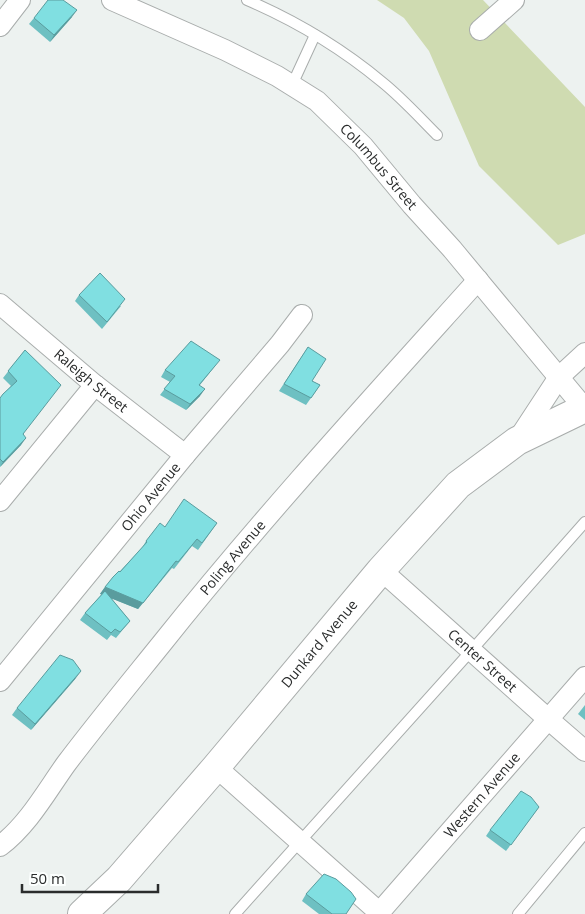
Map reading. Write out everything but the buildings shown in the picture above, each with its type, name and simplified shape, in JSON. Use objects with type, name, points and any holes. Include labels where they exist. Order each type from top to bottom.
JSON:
[{"type":"main road","name":"Dunkard Avenue","points":[[82,914],[119,879],[216,767],[381,570],[458,485],[517,441],[585,408]]},
{"type":"street","points":[[0,26],[20,0]]},
{"type":"street","name":"Columbus Street","points":[[112,0],[226,50],[277,76],[317,101],[363,146],[585,408]]},
{"type":"street","points":[[480,30],[514,0]]},
{"type":"street","name":"Poling Avenue","points":[[0,846],[17,831],[94,728],[276,506],[478,280]]},
{"type":"street","name":"Raleigh Street","points":[[0,304],[95,385],[185,455]]},
{"type":"street","name":"Ohio Avenue","points":[[0,681],[185,455],[302,316]]},
{"type":"street","points":[[517,441],[559,377],[585,354]]},
{"type":"street","points":[[0,501],[95,385]]},
{"type":"street","name":"Center Street","points":[[381,570],[585,750]]},
{"type":"street","name":"Western Avenue","points":[[379,913],[585,677]]},
{"type":"street","points":[[216,767],[379,913]]},
{"type":"lane","points":[[247,0],[277,13],[334,46],[383,82],[438,135]]},
{"type":"lane","points":[[292,85],[315,35]]},
{"type":"lane","points":[[235,914],[585,522]]},
{"type":"lane","points":[[518,914],[585,833]]},
{"type":"green space","points":[[377,0],[483,0],[585,107],[585,234],[558,245],[479,166],[429,51],[404,18]]}]
